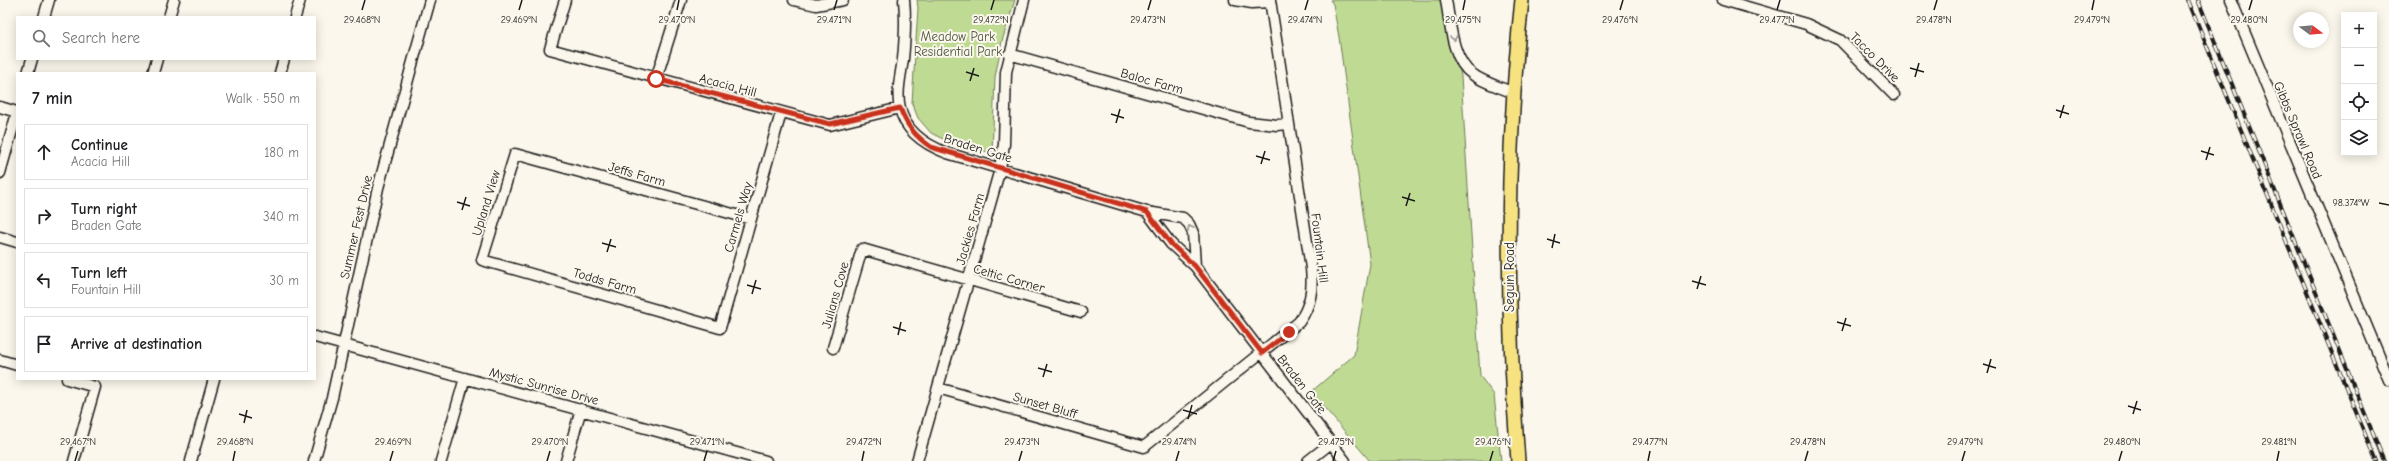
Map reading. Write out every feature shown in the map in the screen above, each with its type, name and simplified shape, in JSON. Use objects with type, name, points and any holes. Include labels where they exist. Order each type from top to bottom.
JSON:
[{"type":"main road","name":"Seguin Road","points":[[1518,461],[1509,313],[1509,174],[1522,0]]},
{"type":"street","points":[[44,16],[49,0]]},
{"type":"street","points":[[169,16],[174,0]]},
{"type":"street","points":[[296,16],[300,0]]},
{"type":"street","name":"Summer Fest Drive","points":[[314,461],[344,345],[378,188],[430,0]]},
{"type":"street","name":"Acacia Hill","points":[[565,0],[550,49],[781,113],[830,124],[900,108]]},
{"type":"street","points":[[656,79],[681,0]]},
{"type":"street","points":[[794,0],[816,5],[843,0]]},
{"type":"street","name":"Braden Gate","points":[[904,0],[906,25],[900,108],[907,126],[918,138],[931,147],[1000,169],[1147,212],[1183,218],[1190,224],[1193,233],[1195,266]]},
{"type":"street","name":"Jackies Farm","points":[[917,461],[1000,169],[1004,144],[1006,72],[1024,0]]},
{"type":"street","points":[[1235,0],[1252,3],[1270,1]]},
{"type":"street","points":[[1446,0],[1456,50],[1470,74],[1514,93]]},
{"type":"street","name":"Tacco Drive","points":[[1723,0],[1806,24],[1840,40],[1894,95]]},
{"type":"street","name":"Gibbs Sprawl Road","points":[[2231,0],[2389,380]]},
{"type":"street","name":"Fountain Hill","points":[[1144,447],[1262,353],[1299,322],[1306,312],[1313,286],[1270,1]]},
{"type":"street","name":"Baloc Farm","points":[[1010,54],[1249,122],[1277,125],[1288,124]]},
{"type":"street","points":[[28,72],[32,60]]},
{"type":"street","points":[[153,72],[157,60]]},
{"type":"street","points":[[280,72],[284,60]]},
{"type":"street","points":[[0,107],[16,112]]},
{"type":"street","name":"Carmels Way","points":[[720,328],[781,113]]},
{"type":"street","points":[[0,174],[16,116]]},
{"type":"street","name":"Jeffs Farm","points":[[515,154],[751,219]]},
{"type":"street","name":"Upland View","points":[[482,260],[515,154]]},
{"type":"street","name":"Braden Gate","points":[[1147,212],[1171,244],[1195,266],[1345,461]]},
{"type":"street","points":[[0,237],[16,242]]},
{"type":"street","name":"Celtic Corner","points":[[862,249],[1080,312]]},
{"type":"street","name":"Julians Cove","points":[[833,348],[862,249]]},
{"type":"street","name":"Todds Farm","points":[[482,260],[720,328]]},
{"type":"street","name":"Mystic Sunrise Drive","points":[[316,337],[766,461]]},
{"type":"street","points":[[0,360],[16,365]]},
{"type":"street","points":[[441,461],[465,378]]},
{"type":"street","points":[[70,380],[95,387],[74,461]]},
{"type":"street","points":[[191,461],[214,380]]},
{"type":"street","name":"Sunset Bluff","points":[[938,388],[1144,447]]},
{"type":"street","points":[[566,461],[581,409]]},
{"type":"street","points":[[1308,461],[1331,443]]},
{"type":"green space","name":"Meadow Park Residential Park","points":[[917,0],[1015,0],[1002,41],[995,77],[992,153],[949,142],[931,133],[918,118],[912,103],[918,8]]},
{"type":"green space","points":[[1330,0],[1445,0],[1461,76],[1480,376],[1494,395],[1501,461],[1370,461],[1311,392],[1354,355],[1370,264],[1339,37],[1333,4]]},
{"type":"railway","points":[[2188,0],[2376,461]]},
{"type":"railway","points":[[2198,0],[2384,461]]},
{"type":"route","points":[[656,79],[781,113],[830,124],[842,123],[900,108],[907,126],[918,138],[931,147],[1147,212],[1159,225],[1171,244],[1195,266],[1262,353],[1289,332]]}]
